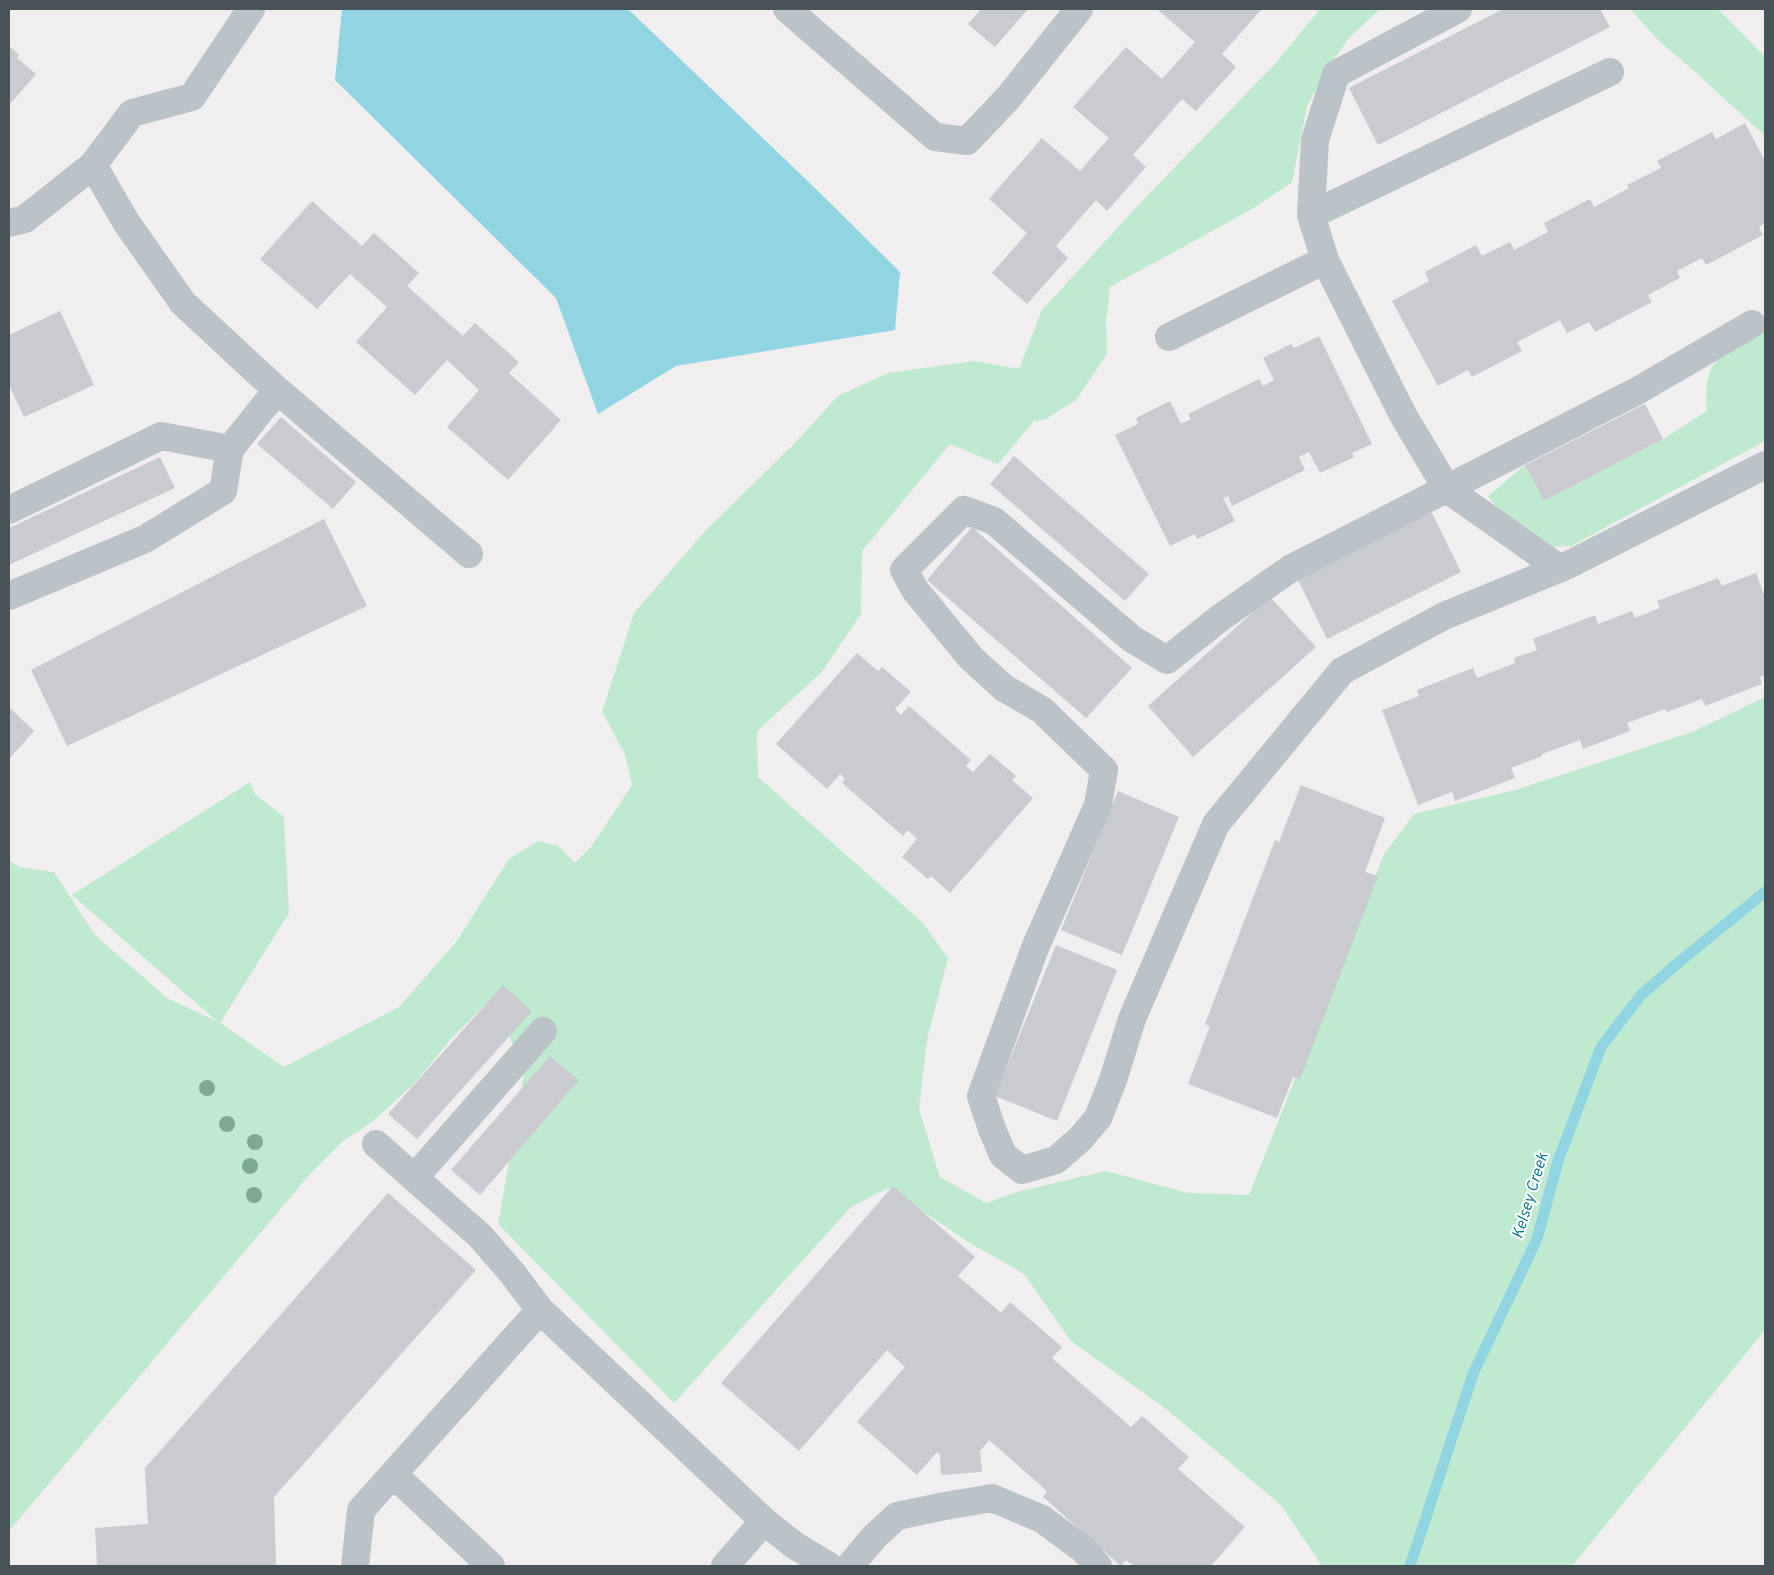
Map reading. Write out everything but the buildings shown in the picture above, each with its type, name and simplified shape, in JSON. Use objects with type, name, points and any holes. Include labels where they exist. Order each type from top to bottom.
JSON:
[{"type":"street","points":[[9,223],[25,219],[92,165],[132,113],[192,97],[251,9]]},
{"type":"street","points":[[787,9],[935,136],[967,142],[1008,98],[1079,9]]},
{"type":"street","points":[[1458,9],[1336,74],[1315,140],[1311,214],[1325,260],[1403,415],[1447,489],[1559,568]]},
{"type":"street","points":[[1311,214],[1610,72]]},
{"type":"street","points":[[92,165],[126,222],[183,303],[277,390],[469,554]]},
{"type":"street","points":[[1169,337],[1325,260]]},
{"type":"street","points":[[1752,324],[1637,391],[1290,569],[1220,618],[1167,660],[1132,639],[994,521],[964,510],[904,570],[915,590],[971,658],[1004,688],[1042,710],[1104,770],[1098,805],[1036,948],[981,1096],[1003,1155],[1022,1170],[1056,1160],[1098,1118],[1113,1080],[1132,1019],[1216,824],[1342,671],[1444,616],[1559,568],[1765,465]]},
{"type":"street","points":[[9,596],[145,539],[224,491],[230,448],[277,390]]},
{"type":"street","points":[[9,510],[161,436],[230,448]]},
{"type":"street","points":[[415,1178],[543,1031]]},
{"type":"street","points":[[376,1144],[480,1236],[513,1274],[540,1310],[764,1521],[794,1545],[829,1566]]},
{"type":"street","points":[[355,1566],[361,1510],[540,1310]]},
{"type":"street","points":[[394,1474],[491,1566]]},
{"type":"street","points":[[850,1566],[874,1537],[896,1516],[992,1498],[1042,1519],[1084,1550],[1098,1566]]},
{"type":"street","points":[[725,1566],[764,1521]]},
{"type":"green space","points":[[1320,9],[1380,9],[1349,38],[1327,69],[1307,106],[1292,182],[1254,208],[1110,287],[1106,324],[1107,354],[1076,400],[1046,419],[1034,421],[998,464],[950,444],[862,551],[861,614],[821,673],[757,731],[758,777],[922,922],[948,958],[927,1040],[919,1109],[940,1177],[986,1203],[1020,1191],[1106,1171],[1188,1193],[1249,1195],[1384,854],[1414,814],[1515,790],[1692,732],[1765,697],[1765,1330],[1572,1566],[1322,1566],[1281,1505],[1166,1409],[1071,1341],[1024,1274],[970,1243],[888,1188],[851,1207],[674,1403],[498,1224],[525,1068],[490,1000],[450,1040],[415,1083],[372,1122],[342,1142],[310,1174],[9,1531],[9,861],[20,867],[54,872],[95,935],[167,998],[218,1022],[72,895],[250,782],[255,794],[284,817],[289,913],[220,1023],[284,1067],[399,1007],[456,942],[509,859],[538,841],[558,846],[575,863],[591,847],[632,785],[625,754],[602,712],[634,613],[706,530],[795,443],[838,396],[888,373],[974,361],[1019,369],[1042,310],[1144,199],[1274,65]]},
{"type":"green space","points":[[1630,9],[1718,9],[1765,57],[1765,136],[1660,42]]},
{"type":"green space","points":[[1765,324],[1765,441],[1571,546],[1546,547],[1502,514],[1488,496],[1525,465],[1544,501],[1663,439],[1707,411],[1707,385],[1709,374],[1714,364]]},
{"type":"water","points":[[342,9],[628,9],[900,272],[895,330],[676,366],[598,414],[556,298],[335,80]]},
{"type":"waterway","name":"Kelsey Creek","points":[[1410,1566],[1473,1374],[1537,1239],[1558,1161],[1601,1047],[1641,995],[1765,892]]}]
